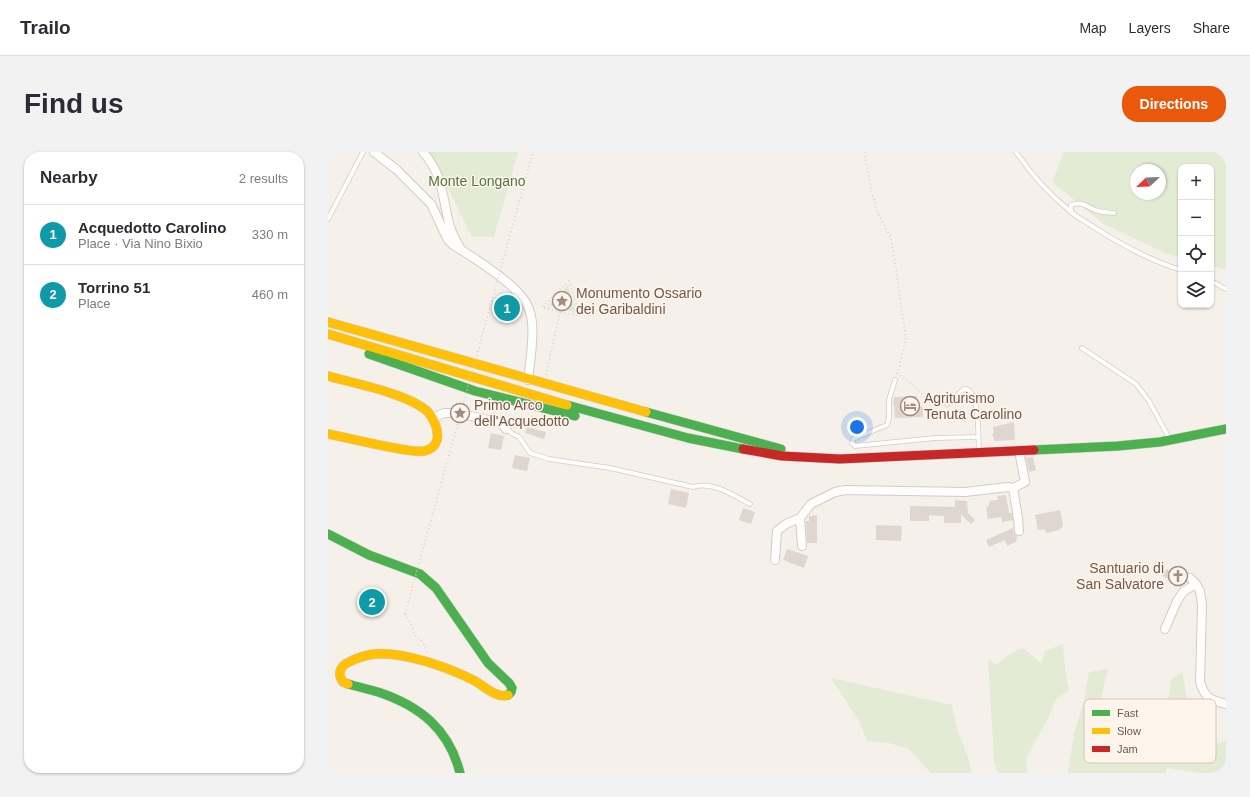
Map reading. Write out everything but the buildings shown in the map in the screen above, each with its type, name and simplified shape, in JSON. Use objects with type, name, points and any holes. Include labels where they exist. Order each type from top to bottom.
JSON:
[{"type":"main road","points":[[328,322],[528,380],[737,438],[815,457]]},
{"type":"main road","points":[[328,334],[588,411],[688,438]]},
{"type":"main road","points":[[328,340],[475,390],[595,421],[782,456],[840,459],[1118,446],[1170,440],[1226,429]]},
{"type":"main road","points":[[328,376],[405,398],[425,408],[437,426],[436,439],[430,449],[423,451],[385,446],[328,434]]},
{"type":"main road","points":[[328,534],[369,555],[420,574],[428,580],[445,600],[488,663],[512,688],[511,692],[505,697],[500,696],[476,682],[432,664],[393,653],[373,654],[358,657],[341,668],[340,676],[342,681],[402,701],[420,713],[445,737],[454,755],[460,773]]},
{"type":"street","points":[[374,152],[397,170],[431,204],[448,240],[453,246],[494,273],[515,290],[525,301],[530,314],[532,330],[528,380]]},
{"type":"street","points":[[423,152],[432,162],[441,184],[452,231],[462,251]]},
{"type":"street","points":[[433,418],[444,413],[458,413],[501,423],[506,429]]},
{"type":"street","points":[[775,560],[778,531],[786,524],[800,518],[811,504],[834,492],[845,490],[965,492],[1008,487],[1013,488],[1025,482],[1019,451]]},
{"type":"street","points":[[1013,488],[1019,531]]},
{"type":"street","points":[[800,518],[802,546]]},
{"type":"street","points":[[1165,629],[1177,601],[1193,581],[1200,590],[1202,604],[1200,682],[1204,693],[1212,699]]},
{"type":"street","points":[[1216,701],[1226,704]]},
{"type":"lane","points":[[328,219],[364,152]]},
{"type":"lane","points":[[1016,152],[1027,168],[1053,196],[1071,212],[1118,242],[1164,265],[1178,269]]},
{"type":"lane","points":[[1071,212],[1071,205],[1077,203],[1105,212],[1114,213]]},
{"type":"lane","points":[[1214,283],[1226,289]]},
{"type":"lane","points":[[1082,348],[1136,384],[1149,401],[1170,440]]},
{"type":"lane","points":[[895,380],[889,400],[889,422],[887,425],[853,439],[852,443],[855,446],[935,438],[978,437]]},
{"type":"lane","points":[[947,404],[964,389],[970,390],[974,395],[979,453]]},
{"type":"lane","points":[[506,429],[519,437],[530,453],[550,459],[610,468],[693,487],[701,484],[724,490],[750,504]]},
{"type":"path","points":[[432,664],[423,642],[414,634],[412,626],[405,614],[533,152]]},
{"type":"path","points":[[864,152],[872,194],[879,216],[891,238],[906,339],[895,380]]},
{"type":"path","points":[[1212,152],[1226,158]]},
{"type":"path","points":[[569,281],[580,316],[560,312],[542,307],[569,281]]},
{"type":"path","points":[[544,384],[560,312]]},
{"type":"path","points":[[897,373],[911,383],[928,401],[934,405],[940,406],[947,404]]},
{"type":"green space","name":"Monte Longano","points":[[427,152],[518,152],[494,237],[472,237],[432,156]]},
{"type":"green space","points":[[1064,152],[1226,152],[1225,269],[1214,267],[1214,164],[1178,164],[1178,256],[1167,254],[1104,224],[1052,182]]},
{"type":"green space","points":[[568,285],[576,313],[548,305]]},
{"type":"green space","points":[[1063,644],[1069,691],[1057,698],[1045,724],[1026,758],[1027,773],[998,773],[994,761],[988,659],[996,665],[1010,654],[1023,648],[1042,664],[1045,651]]},
{"type":"green space","points":[[1108,669],[1101,699],[1084,699],[1089,672]]},
{"type":"green space","points":[[1182,672],[1187,699],[1168,699],[1171,680]]},
{"type":"green space","points":[[831,678],[952,705],[958,732],[968,757],[972,773],[931,773],[909,749],[889,743],[867,741],[860,723]]},
{"type":"green space","points":[[1084,701],[1084,763],[1216,763],[1216,744],[1226,741],[1226,773],[1200,773],[1166,768],[1166,773],[1068,773],[1074,733]]},
{"type":"traffic: fast","points":[[369,354],[475,391],[575,416]]},
{"type":"traffic: fast","points":[[567,405],[688,438],[743,449]]},
{"type":"traffic: fast","points":[[646,412],[781,449]]},
{"type":"traffic: fast","points":[[1034,450],[1118,446],[1160,442],[1226,429]]},
{"type":"traffic: fast","points":[[328,534],[369,555],[420,574],[436,588],[488,663],[509,683],[512,688],[508,695]]},
{"type":"traffic: fast","points":[[348,684],[378,692],[407,704],[420,712],[431,721],[448,744],[455,757],[460,773]]},
{"type":"traffic: slow","points":[[328,322],[646,412]]},
{"type":"traffic: slow","points":[[328,334],[567,405]]},
{"type":"traffic: slow","points":[[328,376],[381,390],[420,406],[428,412],[436,425],[437,440],[432,447],[424,451],[418,451],[328,434]]},
{"type":"traffic: slow","points":[[348,684],[343,682],[340,676],[340,670],[343,666],[364,656],[386,654],[399,655],[440,666],[475,681],[495,694],[504,696],[508,695]]},
{"type":"traffic: jam","points":[[743,449],[782,456],[840,459],[1034,450]]},
{"type":"place","name":"Monumento Ossario dei Garibaldini","points":[[562,301]]},
{"type":"place","name":"Acquedotto Carolino","points":[[507,308]]},
{"type":"place","name":"Agriturismo Tenuta Carolino","points":[[910,406]]},
{"type":"place","name":"Primo Arco dell'Acquedotto","points":[[460,413]]},
{"type":"place","name":"Santuario di San Salvatore","points":[[1178,576]]},
{"type":"place","name":"Torrino 51","points":[[372,602]]}]
